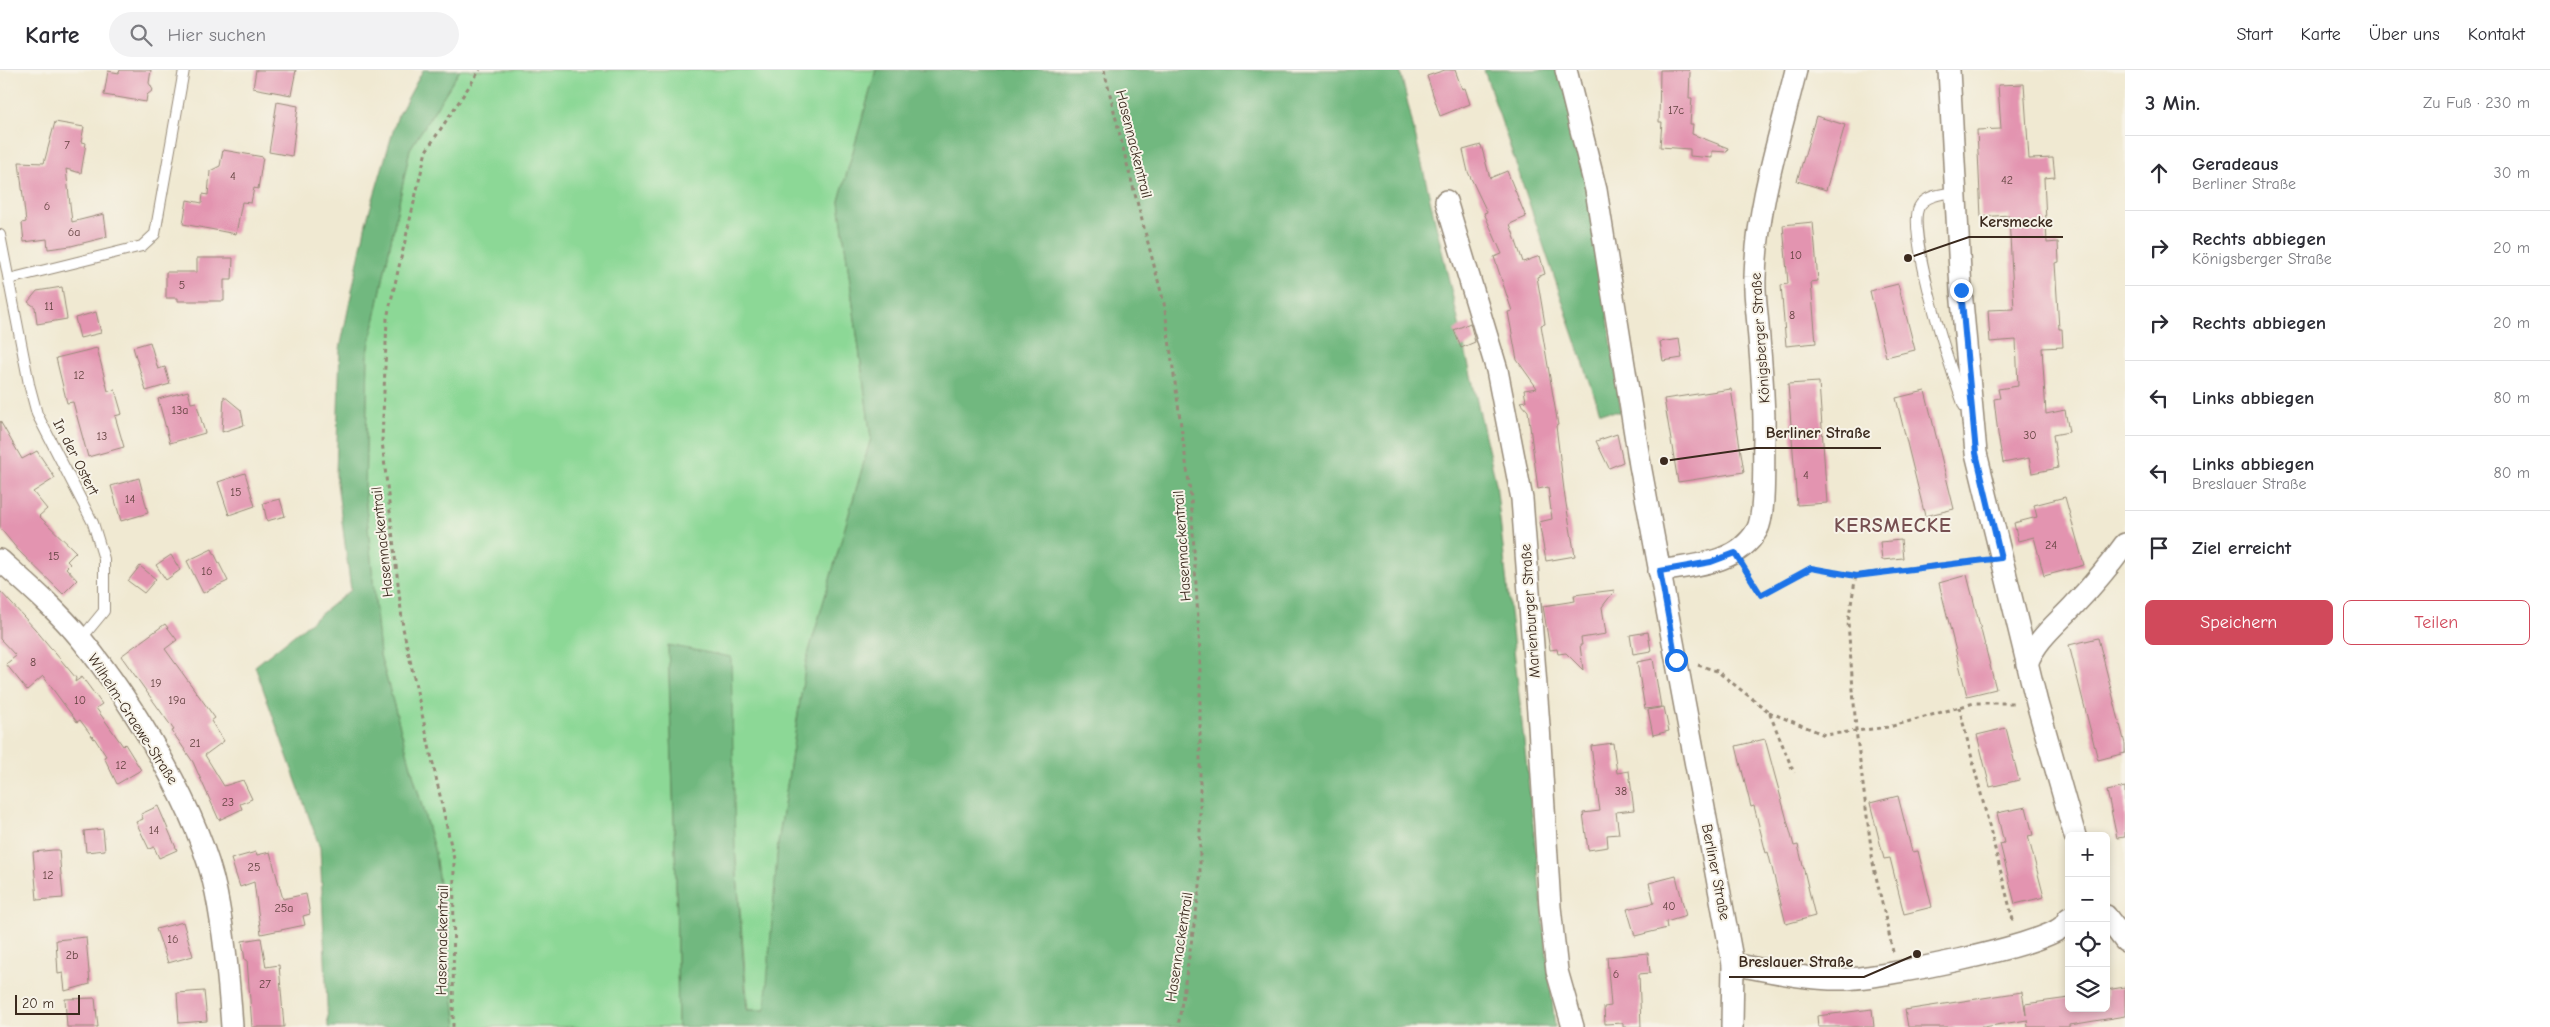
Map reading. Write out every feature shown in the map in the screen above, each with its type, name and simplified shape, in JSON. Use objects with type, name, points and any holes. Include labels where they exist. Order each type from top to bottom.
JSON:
[{"type":"street","name":"Berliner Straße","points":[[1566,70],[1596,190],[1640,465],[1733,964],[1732,1027]]},
{"type":"street","name":"Königsberger Straße","points":[[1660,571],[1711,562],[1735,553],[1747,544],[1758,528],[1762,506],[1765,405],[1754,280],[1756,247],[1764,193],[1796,70]]},
{"type":"street","points":[[1950,70],[1961,290],[1976,453],[2027,664],[2073,832]]},
{"type":"street","name":"Marienburger Straße","points":[[1446,201],[1497,370],[1522,499],[1542,765],[1550,907],[1557,971],[1572,1027]]},
{"type":"street","points":[[2027,664],[2032,650],[2075,604],[2125,544]]},
{"type":"street","name":"Wilhelm-Graewe-Straße","points":[[0,560],[34,590],[81,639],[145,732],[175,783],[198,837],[216,890],[222,922],[232,1027]]},
{"type":"street","points":[[2110,921],[2125,941]]},
{"type":"street","points":[[1733,964],[1790,975],[1846,979],[1898,972],[2019,944],[2062,927],[2066,922]]},
{"type":"lane","points":[[8,279],[142,246],[152,239],[155,234],[184,70]]},
{"type":"lane","points":[[1957,192],[1927,198],[1920,206],[1916,217],[1922,255],[1947,361],[1975,436]]},
{"type":"lane","name":"In der Ostert","points":[[0,235],[29,384],[37,414],[93,523],[104,558],[104,611],[81,639]]},
{"type":"path","name":"Hasennackentrail","points":[[453,1027],[454,859],[403,628],[383,432],[387,318],[426,151],[480,70]]},
{"type":"path","name":"Hasennackentrail","points":[[1104,70],[1164,303],[1190,498],[1200,654],[1200,887],[1178,1027]]},
{"type":"path","points":[[1735,553],[1761,595],[1811,568],[1856,576],[2001,558]]},
{"type":"path","points":[[1856,576],[1848,622],[1856,730],[1873,863],[1898,972]]},
{"type":"path","points":[[1676,660],[1717,670],[1769,712],[1825,735],[1888,727],[1974,703],[2037,703]]},
{"type":"path","points":[[1959,707],[2019,944]]},
{"type":"path","points":[[1769,712],[1794,772]]},
{"type":"green space","points":[[423,70],[460,70],[410,149],[368,352],[365,495],[380,655],[435,853],[457,1027],[328,1027],[320,848],[255,666],[351,590],[336,475],[340,349],[366,223],[397,118]]},
{"type":"green space","points":[[460,70],[876,70],[839,201],[871,438],[806,662],[778,844],[766,1010],[748,1010],[735,848],[668,645],[676,878],[678,1027],[457,1027],[435,853],[380,655],[365,495],[368,352],[410,149]]},
{"type":"green space","points":[[876,70],[1400,70],[1496,483],[1555,1027],[678,1027],[676,878],[668,645],[731,657],[735,848],[747,1010],[765,1010],[778,844],[806,662],[871,438],[839,201]]},
{"type":"green space","points":[[1484,70],[1560,70],[1591,193],[1621,412],[1600,412]]},
{"type":"building","points":[[120,70],[151,70],[149,83],[153,90],[147,95],[146,102],[104,95],[108,71],[119,73]]},
{"type":"building","points":[[256,70],[296,70],[291,95],[253,88]]},
{"type":"building","points":[[1445,70],[1455,70],[1462,89],[1465,88],[1470,104],[1440,116],[1427,76]]},
{"type":"building","points":[[1660,70],[1688,70],[1690,72],[1689,98],[1692,98],[1690,124],[1693,124],[1692,134],[1728,148],[1727,152],[1712,151],[1712,158],[1690,156],[1690,149],[1660,147],[1662,122],[1659,122]]},
{"type":"building","points":[[2024,84],[2029,159],[2053,158],[2055,177],[2044,178],[2047,243],[2058,242],[2059,262],[2055,263],[2059,329],[2062,329],[2063,347],[2042,348],[2046,414],[2065,410],[2069,432],[2053,435],[2058,468],[2032,473],[2029,458],[2003,463],[1998,434],[1994,399],[2000,398],[1998,389],[2018,386],[2016,340],[1990,342],[1988,310],[2014,309],[2009,215],[1981,217],[1977,130],[2001,129],[1998,85]]},
{"type":"building","points":[[277,102],[298,106],[292,156],[269,152]]},
{"type":"building","points":[[1816,116],[1845,125],[1826,190],[1797,181]]},
{"type":"building","points":[[55,122],[84,127],[81,142],[86,143],[81,173],[66,169],[72,222],[104,214],[107,237],[71,246],[48,249],[47,239],[24,242],[22,223],[26,222],[19,162],[44,163]]},
{"type":"building","points":[[1481,145],[1490,178],[1507,171],[1526,217],[1510,224],[1523,262],[1540,256],[1545,274],[1537,277],[1545,324],[1541,325],[1558,425],[1556,426],[1565,498],[1575,556],[1546,561],[1539,522],[1552,519],[1548,487],[1538,489],[1528,411],[1520,402],[1526,401],[1524,390],[1537,388],[1517,360],[1508,312],[1512,311],[1494,257],[1502,254],[1484,213],[1487,212],[1468,172],[1463,150]]},
{"type":"building","points":[[223,150],[263,157],[258,189],[254,188],[251,203],[242,202],[236,234],[183,224],[187,200],[202,203],[203,194],[208,195],[210,171],[220,166]]},
{"type":"building","points":[[1813,222],[1818,281],[1811,282],[1816,343],[1786,346],[1781,285],[1788,284],[1783,225]]},
{"type":"building","points":[[197,258],[233,258],[232,280],[224,280],[224,301],[178,301],[178,298],[166,298],[166,272],[197,272]]},
{"type":"building","points":[[1898,284],[1915,350],[1886,357],[1870,291]]},
{"type":"building","points":[[62,287],[67,319],[37,324],[35,307],[28,302],[37,291]]},
{"type":"building","points":[[96,312],[101,333],[80,338],[75,318]]},
{"type":"building","points":[[1470,323],[1475,342],[1461,348],[1454,330]]},
{"type":"building","points":[[1679,339],[1682,358],[1663,361],[1660,342]]},
{"type":"building","points":[[150,342],[158,369],[165,367],[170,384],[146,391],[133,347]]},
{"type":"building","points":[[97,348],[108,391],[115,390],[122,414],[115,416],[124,447],[88,457],[73,402],[67,403],[56,358]]},
{"type":"building","points":[[1819,382],[1827,503],[1797,505],[1788,384]]},
{"type":"building","points":[[1731,389],[1744,472],[1678,482],[1664,399]]},
{"type":"building","points":[[188,391],[191,403],[196,402],[205,433],[170,443],[158,399]]},
{"type":"building","points":[[1925,391],[1954,509],[1925,516],[1896,398]]},
{"type":"building","points":[[224,396],[241,410],[244,425],[222,432]]},
{"type":"building","points":[[0,421],[22,459],[37,451],[55,478],[33,492],[47,509],[39,516],[76,552],[67,561],[70,564],[66,568],[77,580],[63,594],[18,550],[0,528]]},
{"type":"building","points":[[1617,434],[1623,462],[1609,468],[1596,441]]},
{"type":"building","points":[[245,473],[255,506],[229,515],[218,482]]},
{"type":"building","points":[[139,478],[148,513],[121,521],[111,486]]},
{"type":"building","points":[[2065,497],[2084,565],[2044,576],[2034,537],[2018,541],[2014,523],[2037,517],[2034,505]]},
{"type":"building","points":[[280,499],[285,516],[267,521],[263,503]]},
{"type":"building","points":[[1901,540],[1903,558],[1882,560],[1880,542]]},
{"type":"building","points":[[212,549],[228,581],[203,593],[187,561]]},
{"type":"building","points":[[171,555],[180,570],[166,580],[156,565]]},
{"type":"building","points":[[140,566],[156,579],[144,593],[128,581]]},
{"type":"building","points":[[1967,575],[1996,689],[1967,696],[1939,583]]},
{"type":"building","points":[[1615,590],[1602,607],[1606,634],[1581,638],[1583,670],[1566,653],[1558,654],[1557,649],[1550,650],[1543,606],[1575,601],[1574,595]]},
{"type":"building","points":[[0,591],[76,678],[75,682],[82,677],[102,704],[96,708],[123,746],[125,744],[141,770],[117,784],[104,757],[106,756],[93,736],[94,739],[80,720],[77,722],[43,676],[27,690],[6,664],[16,656],[0,639]]},
{"type":"building","points":[[165,624],[177,640],[165,649],[215,718],[211,721],[224,741],[205,755],[224,786],[243,780],[252,799],[240,804],[242,809],[219,820],[193,762],[172,731],[174,730],[121,656]]},
{"type":"building","points":[[1648,632],[1651,651],[1633,654],[1630,635]]},
{"type":"building","points":[[2098,638],[2125,744],[2125,753],[2098,760],[2069,645]]},
{"type":"building","points":[[1653,659],[1661,707],[1645,709],[1637,662]]},
{"type":"building","points":[[1664,707],[1669,731],[1653,735],[1648,710]]},
{"type":"building","points":[[2006,728],[2019,780],[1990,787],[1977,735]]},
{"type":"building","points":[[1765,739],[1794,846],[1798,845],[1815,916],[1786,924],[1768,852],[1766,853],[1754,806],[1751,807],[1736,746]]},
{"type":"building","points":[[1613,743],[1617,773],[1629,771],[1634,810],[1616,812],[1619,834],[1607,835],[1608,847],[1588,850],[1583,813],[1600,811],[1591,746]]},
{"type":"building","points":[[2125,787],[2125,837],[2117,838],[2107,791]]},
{"type":"building","points":[[1898,796],[1912,852],[1918,851],[1932,907],[1904,914],[1890,858],[1884,859],[1870,803]]},
{"type":"building","points":[[158,806],[177,850],[159,858],[154,847],[149,849],[136,822],[143,819],[141,814]]},
{"type":"building","points":[[2026,807],[2033,835],[2028,836],[2044,897],[2015,904],[2000,844],[2004,843],[1997,813]]},
{"type":"building","points":[[103,829],[105,850],[86,852],[84,831]]},
{"type":"building","points":[[59,850],[63,898],[37,900],[33,852]]},
{"type":"building","points":[[256,852],[257,855],[270,852],[283,899],[306,894],[310,914],[303,916],[305,925],[261,934],[254,882],[240,887],[231,859]]},
{"type":"building","points":[[1676,876],[1686,916],[1666,922],[1667,928],[1635,936],[1627,909],[1654,903],[1649,883]]},
{"type":"building","points":[[183,922],[193,956],[168,963],[156,929]]},
{"type":"building","points":[[86,937],[90,984],[65,991],[63,973],[58,974],[56,940]]},
{"type":"building","points":[[261,938],[266,967],[279,965],[284,1027],[252,1027],[247,960],[245,960],[242,941]]},
{"type":"building","points":[[1648,953],[1650,973],[1639,974],[1641,1027],[1623,1027],[1623,1023],[1605,1024],[1604,1007],[1611,1006],[1607,957]]},
{"type":"building","points":[[2125,987],[2125,1016],[2070,1025],[2070,1027],[2028,1027],[2027,1020],[1984,1027],[1908,1027],[1905,1010],[2022,992],[2026,1015],[2025,1004],[2065,999],[2065,1012],[2110,1012],[2110,989]]},
{"type":"building","points":[[204,991],[207,1021],[179,1023],[177,993]]},
{"type":"building","points":[[95,998],[98,1027],[67,1027],[65,999]]},
{"type":"building","points":[[1872,1009],[1874,1027],[1818,1027],[1817,1016]]},
{"type":"place","name":"Kersmecke","points":[[1908,258]]},
{"type":"place","name":"Berliner Straße","points":[[1664,461]]},
{"type":"place","name":"Breslauer Straße","points":[[1917,954]]},
{"type":"district","name":"KERSMECKE","points":[[1893,525]]},
{"type":"route","points":[[1676,660],[1660,571],[1711,562],[1735,553],[1761,595],[1811,568],[1856,576],[2001,558],[1976,453],[1961,290]]}]
